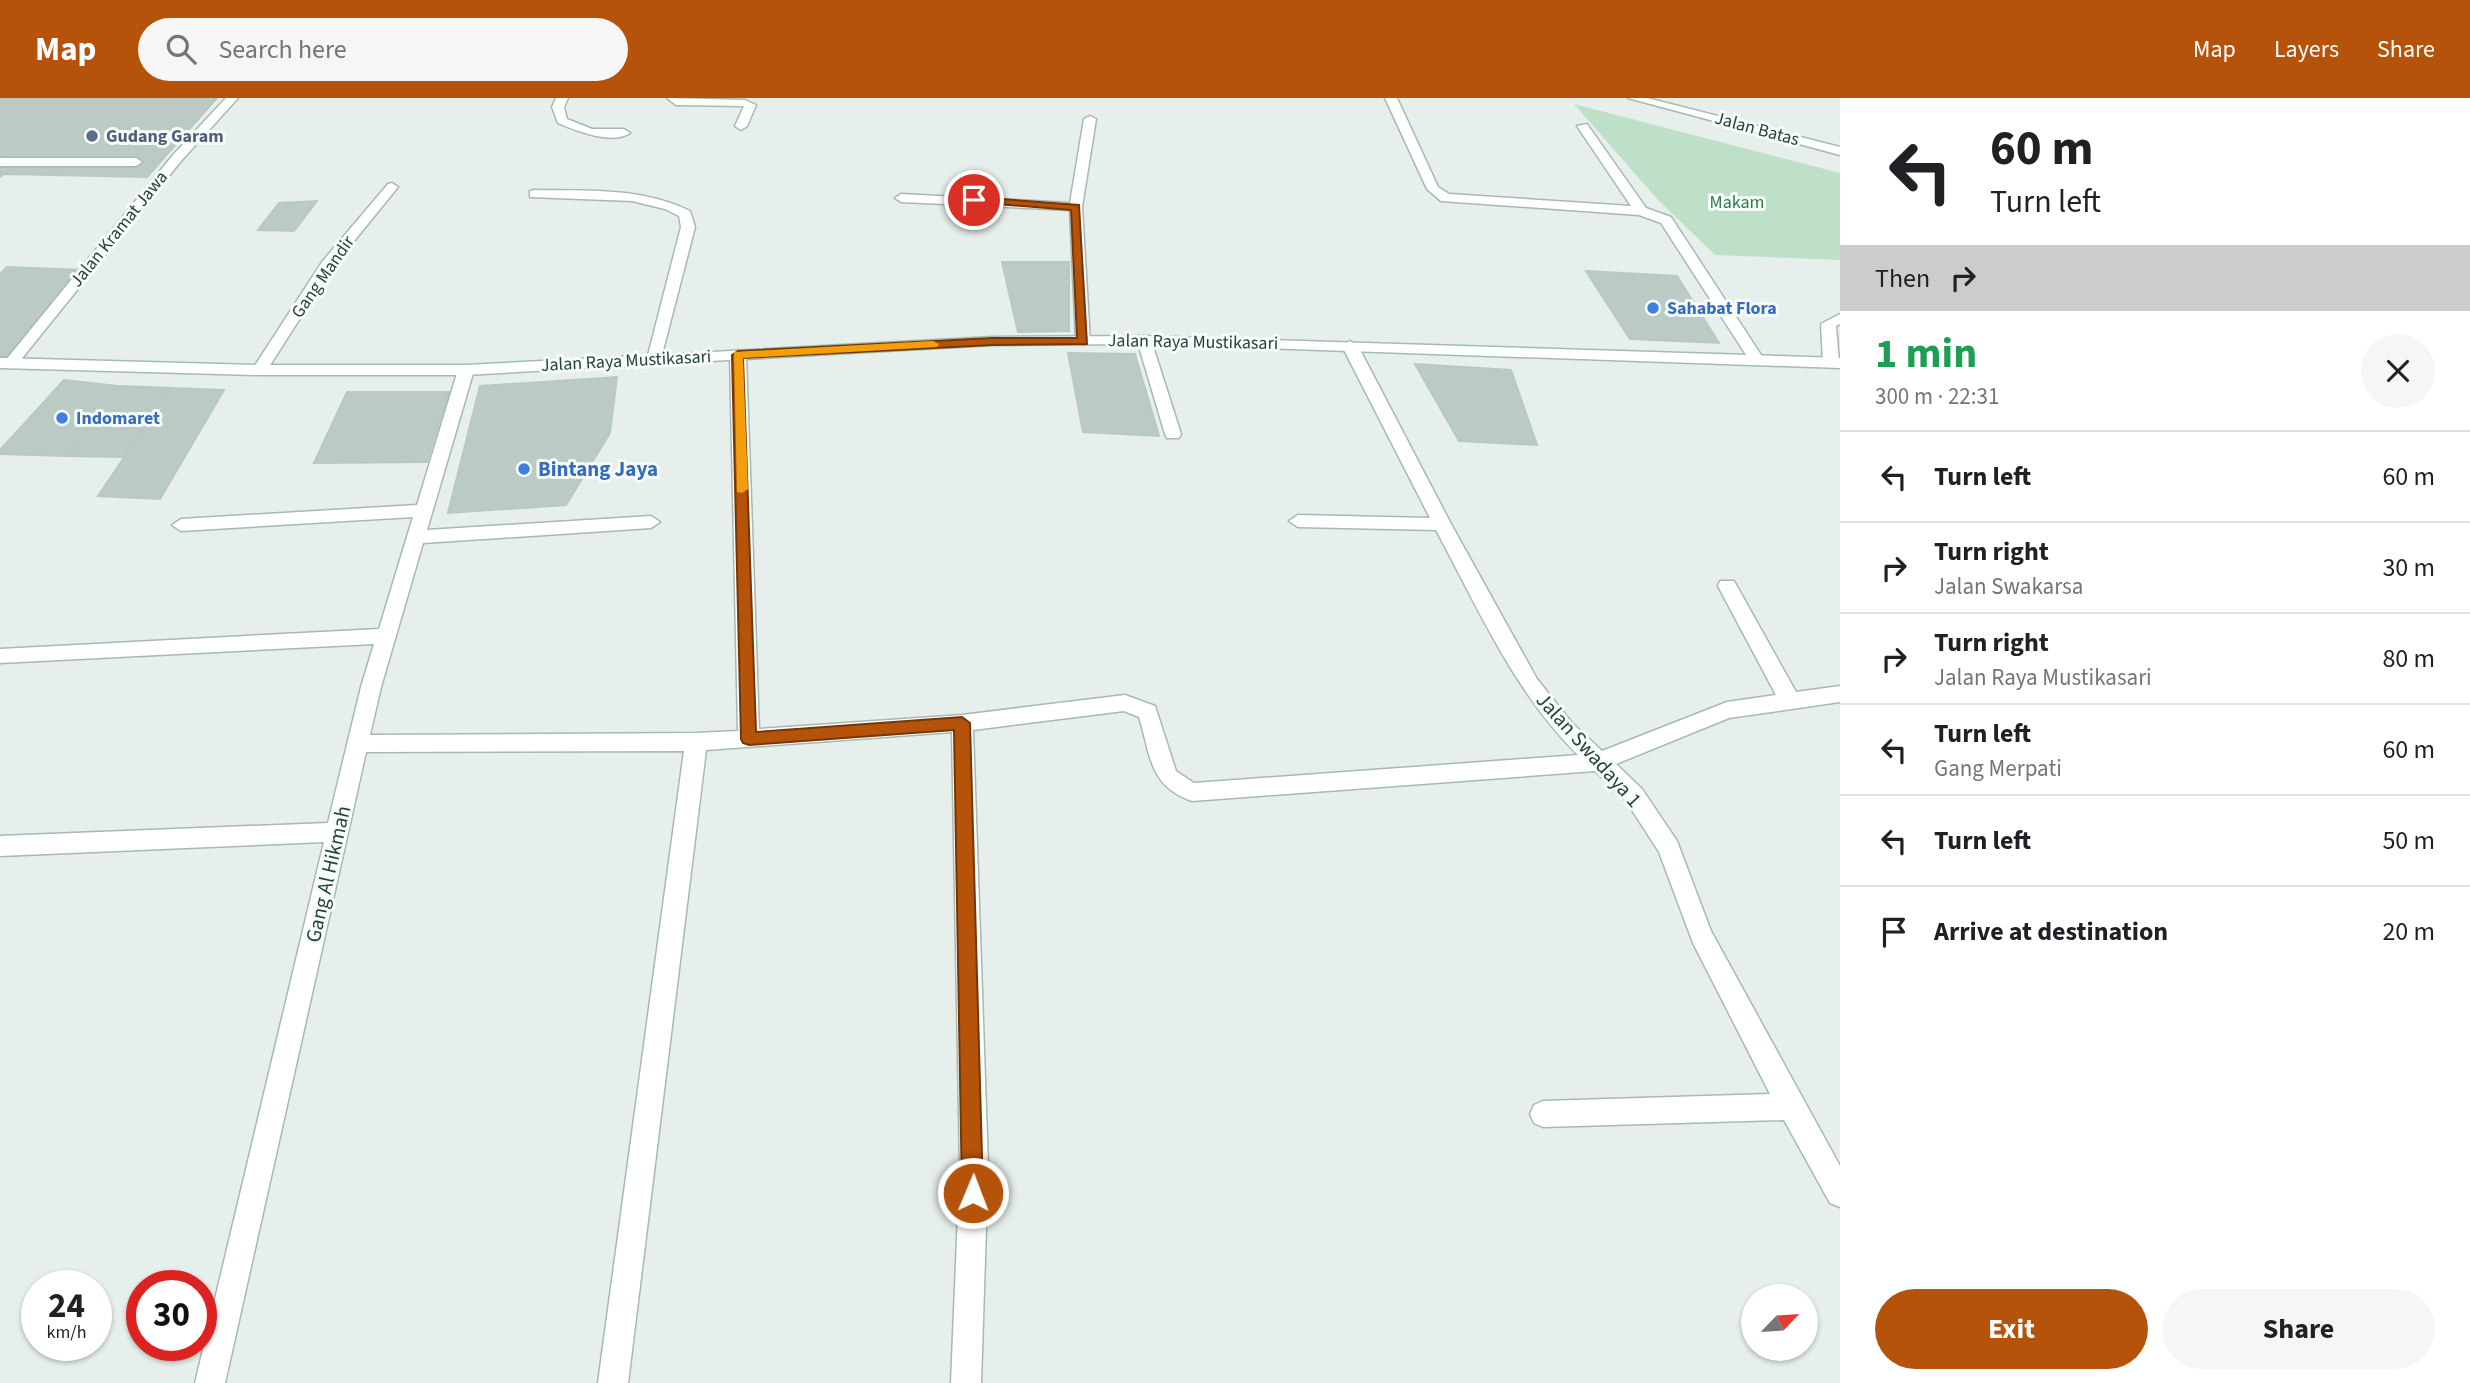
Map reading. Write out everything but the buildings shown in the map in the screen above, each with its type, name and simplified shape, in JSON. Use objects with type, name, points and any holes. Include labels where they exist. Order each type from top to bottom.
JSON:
[{"type":"street","name":"Jalan Kramat Jawa","points":[[5,364],[177,158],[232,98]]},
{"type":"street","points":[[562,98],[558,107],[562,121],[590,132],[624,133]]},
{"type":"street","points":[[673,98],[676,102],[750,105],[741,126]]},
{"type":"street","points":[[1391,98],[1433,189],[1446,198],[1641,211],[1666,219],[1755,358]]},
{"type":"street","name":"Jalan Batas","points":[[1634,98],[1840,151]]},
{"type":"street","points":[[1083,341],[1076,208],[1090,119]]},
{"type":"street","points":[[1583,126],[1641,211]]},
{"type":"street","points":[[0,162],[136,162]]},
{"type":"street","name":"Gang Mandir","points":[[260,370],[327,265],[392,187]]},
{"type":"street","points":[[534,194],[640,198],[670,205],[685,215],[688,226],[656,359]]},
{"type":"street","points":[[901,198],[1023,202],[1076,208]]},
{"type":"street","points":[[1835,362],[1828,324],[1840,318]]},
{"type":"street","name":"Jalan Raya Mustikasari","points":[[5,364],[260,370],[466,370],[992,341],[1144,340],[1835,362]]},
{"type":"street","points":[[1144,340],[1173,434]]},
{"type":"street","name":"Jalan Swadaya 1","points":[[1350,345],[1442,524],[1530,685],[1565,729],[1634,795],[1669,848],[1701,934],[1791,1107],[1840,1194]]},
{"type":"street","points":[[738,355],[749,739]]},
{"type":"street","name":"Gang Al Hikmah","points":[[210,1383],[337,832],[386,636],[466,370]]},
{"type":"street","points":[[181,525],[425,510]]},
{"type":"street","points":[[1298,521],[1442,524]]},
{"type":"street","points":[[417,537],[651,522]]},
{"type":"street","points":[[1727,586],[1790,701]]},
{"type":"street","points":[[0,656],[386,636]]},
{"type":"street","points":[[359,744],[696,742],[962,723],[1125,703],[1148,712],[1167,776],[1192,792],[1598,762],[1727,710],[1840,694]]},
{"type":"street","points":[[962,723],[974,1166],[966,1383]]},
{"type":"street","points":[[613,1383],[696,742]]},
{"type":"street","points":[[0,846],[337,832]]},
{"type":"street","points":[[1543,1114],[1791,1107]]},
{"type":"green space","name":"Makam","points":[[1574,104],[1840,173],[1840,260],[1715,255],[1658,200]]},
{"type":"slow traffic","points":[[742,489],[738,355],[933,344]]},
{"type":"place","name":"Gudang Garam","points":[[92,136]]},
{"type":"place","name":"Sahabat Flora","points":[[1653,308]]},
{"type":"place","name":"Indomaret","points":[[62,418]]},
{"type":"place","name":"Bintang Jaya","points":[[524,469]]},
{"type":"route","points":[[973,1193],[962,723],[749,739],[738,355],[992,341],[1083,341],[1076,208],[974,200]]}]
